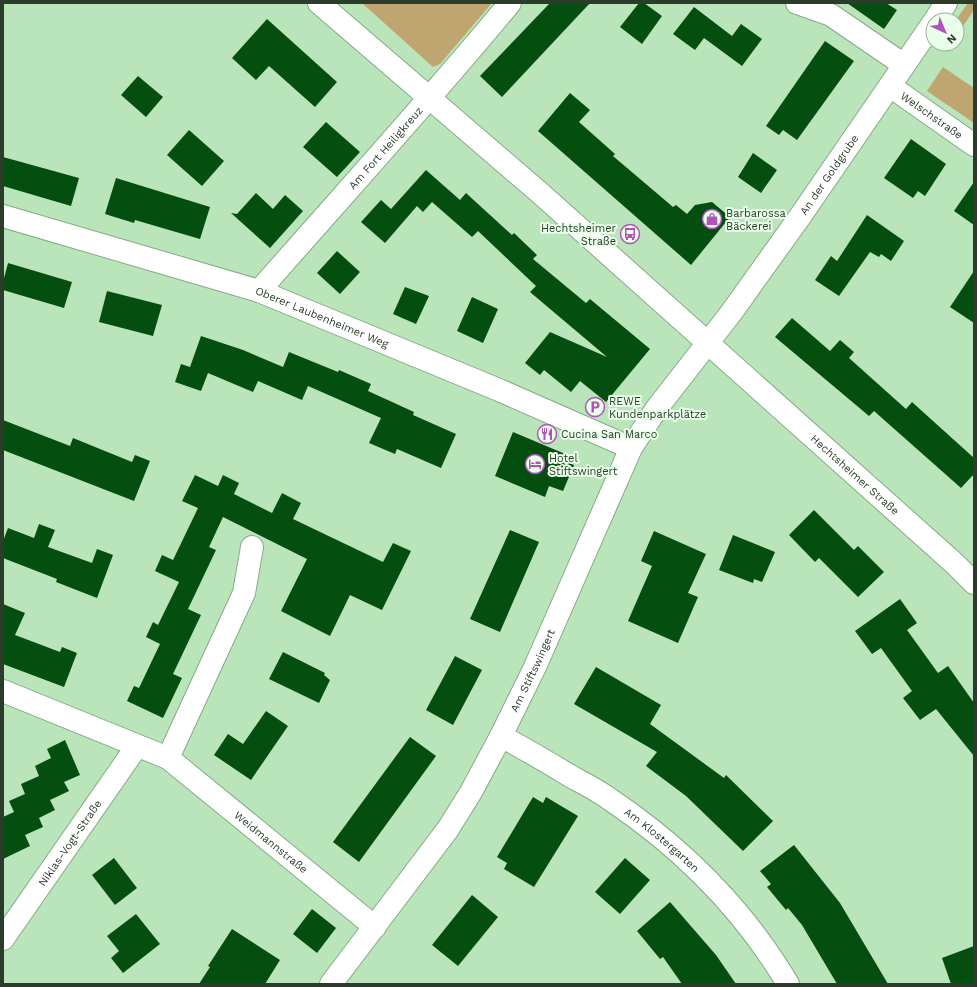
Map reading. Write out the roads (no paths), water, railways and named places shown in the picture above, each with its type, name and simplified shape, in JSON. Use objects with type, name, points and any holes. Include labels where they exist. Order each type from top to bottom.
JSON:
[{"type":"street","name":"Hechtsheimer Straße","points":[[320,3],[540,193],[708,342],[955,564],[974,583]]},
{"type":"street","name":"Am Fort Heiligkreuz","points":[[259,290],[429,98],[446,81],[510,3]]},
{"type":"street","points":[[797,3],[831,15],[904,65]]},
{"type":"street","points":[[940,12],[946,3]]},
{"type":"street","name":"An der Goldgrube","points":[[708,342],[739,302],[925,35]]},
{"type":"street","name":"Welschstraße","points":[[890,86],[974,145]]},
{"type":"street","name":"Oberer Laubenheimer Weg","points":[[3,216],[259,290],[499,390],[630,448]]},
{"type":"street","name":"Am Stiftswingert","points":[[331,984],[448,829],[501,736],[535,667],[630,448],[657,408],[708,342]]},
{"type":"street","points":[[168,758],[244,593],[252,547]]},
{"type":"street","name":"Weidmannstraße","points":[[6,697],[168,758],[375,927]]},
{"type":"street","name":"Am Klostergarten","points":[[501,736],[610,799],[648,826],[680,854],[722,896],[759,941],[788,984]]},
{"type":"street","name":"Niklas-Vogt-Straße","points":[[3,939],[137,746]]},
{"type":"place","name":"Barbarossa Bäckerei","points":[[712,219]]},
{"type":"place","name":"Hechtsheimer Straße","points":[[630,234]]},
{"type":"place","name":"REWE Kundenparkplätze","points":[[595,407]]},
{"type":"place","name":"Cucina San Marco","points":[[547,434]]},
{"type":"place","name":"Hotel Stiftswingert","points":[[535,464]]}]
